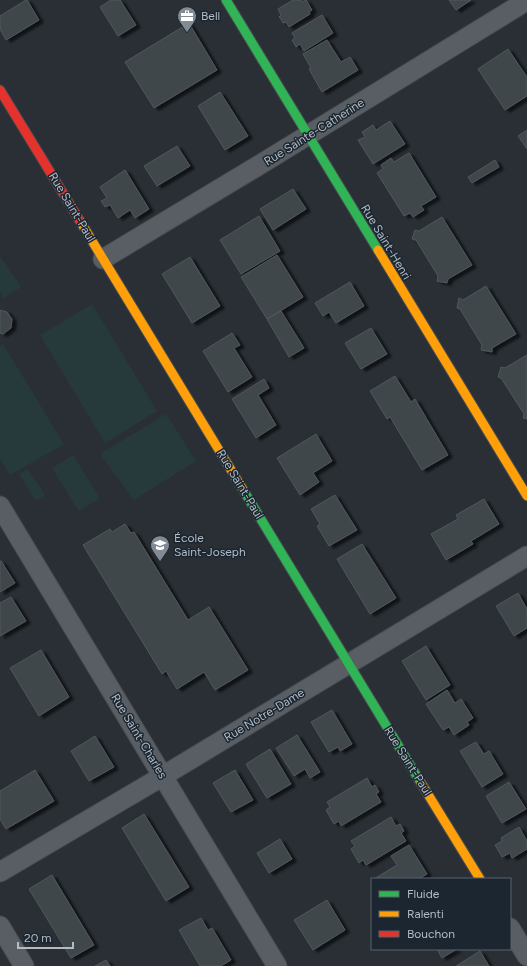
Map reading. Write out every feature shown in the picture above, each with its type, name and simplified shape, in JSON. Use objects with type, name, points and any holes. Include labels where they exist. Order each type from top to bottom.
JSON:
[{"type":"street","name":"Rue Saint-Henri","points":[[226,0],[527,496]]},
{"type":"street","name":"Rue Sainte-Catherine","points":[[103,259],[524,4]]},
{"type":"street","name":"Rue Saint-Paul","points":[[0,90],[479,878]]},
{"type":"street","name":"Rue Saint-Charles","points":[[0,506],[277,966]]},
{"type":"street","name":"Rue Notre-Dame","points":[[0,872],[163,776],[527,556]]},
{"type":"street","points":[[0,926],[24,966]]},
{"type":"street","points":[[511,930],[527,956]]},
{"type":"shaded area","points":[[0,256],[21,287],[4,298],[0,292]]},
{"type":"shaded area","points":[[92,304],[157,411],[105,443],[40,335]]},
{"type":"shaded area","points":[[3,344],[64,444],[10,475],[0,459],[0,346]]},
{"type":"shaded area","points":[[166,414],[196,461],[134,500],[100,454]]},
{"type":"shaded area","points":[[73,455],[100,498],[79,511],[52,468]]},
{"type":"shaded area","points":[[28,469],[45,495],[36,501],[19,474]]},
{"type":"building","points":[[26,0],[39,20],[6,40],[0,29],[0,16]]},
{"type":"building","points":[[111,0],[120,0],[136,25],[118,36],[100,7]]},
{"type":"building","points":[[293,0],[301,0],[302,2],[306,0],[312,10],[309,12],[310,14],[289,27],[286,22],[283,23],[279,17],[281,15],[278,9]]},
{"type":"building","points":[[449,0],[471,0],[456,10]]},
{"type":"building","points":[[322,15],[333,33],[304,51],[300,44],[296,47],[292,40],[295,38],[292,33]]},
{"type":"building","points":[[189,23],[217,70],[154,108],[125,62]]},
{"type":"building","points":[[327,40],[341,62],[350,57],[358,70],[322,92],[309,69],[311,68],[303,54]]},
{"type":"building","points":[[508,49],[527,77],[527,96],[505,110],[478,69]]},
{"type":"building","points":[[220,92],[248,136],[225,150],[198,106]]},
{"type":"building","points":[[390,121],[405,144],[373,164],[358,140],[365,137],[362,132],[373,125],[376,130]]},
{"type":"building","points":[[527,130],[527,149],[518,136]]},
{"type":"building","points":[[177,146],[190,166],[157,186],[144,166]]},
{"type":"building","points":[[409,153],[436,197],[421,206],[424,210],[413,217],[410,213],[404,216],[377,173],[383,169],[381,165],[391,158],[394,162]]},
{"type":"building","points":[[495,160],[499,167],[472,183],[468,177]]},
{"type":"building","points":[[125,170],[149,209],[135,218],[130,210],[118,218],[110,205],[105,207],[101,201],[107,198],[100,187]]},
{"type":"building","points":[[293,189],[306,209],[273,230],[260,209]]},
{"type":"building","points":[[259,216],[280,251],[241,274],[220,240]]},
{"type":"building","points":[[442,217],[472,265],[448,279],[447,283],[437,281],[438,276],[416,240],[412,239],[415,230],[419,231]]},
{"type":"building","points":[[277,255],[303,297],[267,319],[241,277]]},
{"type":"building","points":[[190,257],[220,306],[192,323],[162,274]]},
{"type":"building","points":[[350,282],[364,306],[336,323],[329,312],[323,316],[315,303]]},
{"type":"building","points":[[486,286],[516,334],[492,348],[492,352],[481,350],[482,345],[460,309],[457,308],[459,298],[463,300]]},
{"type":"building","points":[[0,310],[7,312],[12,319],[11,328],[3,334],[0,333]]},
{"type":"building","points":[[281,311],[304,348],[289,357],[267,319]]},
{"type":"building","points":[[371,328],[387,354],[361,369],[345,343]]},
{"type":"building","points":[[232,333],[240,345],[234,348],[252,377],[228,392],[203,351]]},
{"type":"building","points":[[527,355],[527,419],[523,418],[524,414],[501,378],[498,377],[501,367],[505,368]]},
{"type":"building","points":[[395,376],[411,402],[415,399],[448,455],[422,470],[390,417],[387,419],[370,391]]},
{"type":"building","points":[[264,379],[269,388],[258,395],[276,425],[256,438],[232,399]]},
{"type":"building","points":[[316,434],[332,461],[313,473],[319,482],[300,495],[277,458]]},
{"type":"building","points":[[335,495],[357,530],[329,546],[317,526],[320,524],[311,509]]},
{"type":"building","points":[[484,499],[499,524],[471,541],[473,544],[446,560],[431,534],[458,519],[456,515]]},
{"type":"building","points":[[125,524],[131,533],[134,532],[188,620],[209,607],[248,670],[215,690],[204,672],[177,689],[166,671],[162,674],[83,545],[110,529],[112,532]]},
{"type":"building","points":[[362,544],[396,598],[370,614],[337,559]]},
{"type":"building","points":[[0,561],[15,583],[0,592]]},
{"type":"building","points":[[518,593],[527,609],[527,628],[514,636],[496,606]]},
{"type":"building","points":[[11,597],[26,621],[0,636],[0,603]]},
{"type":"building","points":[[426,646],[450,685],[426,700],[402,661]]},
{"type":"building","points":[[41,650],[69,697],[39,716],[10,668]]},
{"type":"building","points":[[447,690],[455,703],[461,699],[473,718],[467,722],[469,725],[454,735],[449,727],[443,730],[426,704]]},
{"type":"building","points":[[332,710],[352,744],[340,751],[338,747],[329,752],[311,722]]},
{"type":"building","points":[[297,735],[320,772],[310,778],[305,769],[294,776],[276,748]]},
{"type":"building","points":[[95,736],[114,767],[89,781],[71,751]]},
{"type":"building","points":[[476,742],[484,754],[489,751],[503,774],[482,787],[460,751]]},
{"type":"building","points":[[270,749],[291,784],[267,798],[246,764]]},
{"type":"building","points":[[35,770],[54,801],[6,829],[0,819],[0,791]]},
{"type":"building","points":[[235,770],[253,800],[231,812],[213,783]]},
{"type":"building","points":[[367,778],[372,787],[375,785],[379,792],[376,794],[381,802],[341,826],[339,821],[334,824],[326,810],[330,807],[327,802]]},
{"type":"building","points":[[509,782],[526,809],[502,823],[486,796]]},
{"type":"building","points":[[144,814],[189,887],[166,901],[122,828]]},
{"type":"building","points":[[391,817],[396,826],[400,824],[404,831],[401,833],[406,841],[366,865],[363,860],[359,863],[351,849],[355,846],[351,841]]},
{"type":"building","points":[[519,827],[527,841],[527,849],[512,858],[510,853],[502,857],[495,845],[502,841],[501,838]]},
{"type":"building","points":[[280,839],[292,859],[269,873],[257,853]]},
{"type":"building","points":[[409,845],[427,874],[421,878],[376,878],[397,865],[391,856]]},
{"type":"building","points":[[52,875],[94,945],[71,958],[29,889]]},
{"type":"building","points":[[327,900],[345,930],[313,950],[294,920]]},
{"type":"building","points":[[201,918],[208,930],[212,928],[231,960],[221,966],[200,966],[179,930]]},
{"type":"building","points":[[438,950],[455,950],[442,958]]},
{"type":"building","points":[[480,951],[489,966],[456,966]]},
{"type":"building","points":[[106,960],[110,966],[95,966]]},
{"type":"traffic: fast","points":[[226,0],[378,250]]},
{"type":"traffic: fast","points":[[242,488],[421,783]]},
{"type":"traffic: slow","points":[[80,221],[242,488]]},
{"type":"traffic: slow","points":[[378,250],[527,496]]},
{"type":"traffic: slow","points":[[421,783],[479,878]]},
{"type":"traffic: jam","points":[[0,90],[80,221]]},
{"type":"place","name":"Bell","points":[[187,33]]},
{"type":"place","name":"École Saint-Joseph","points":[[160,562]]}]
